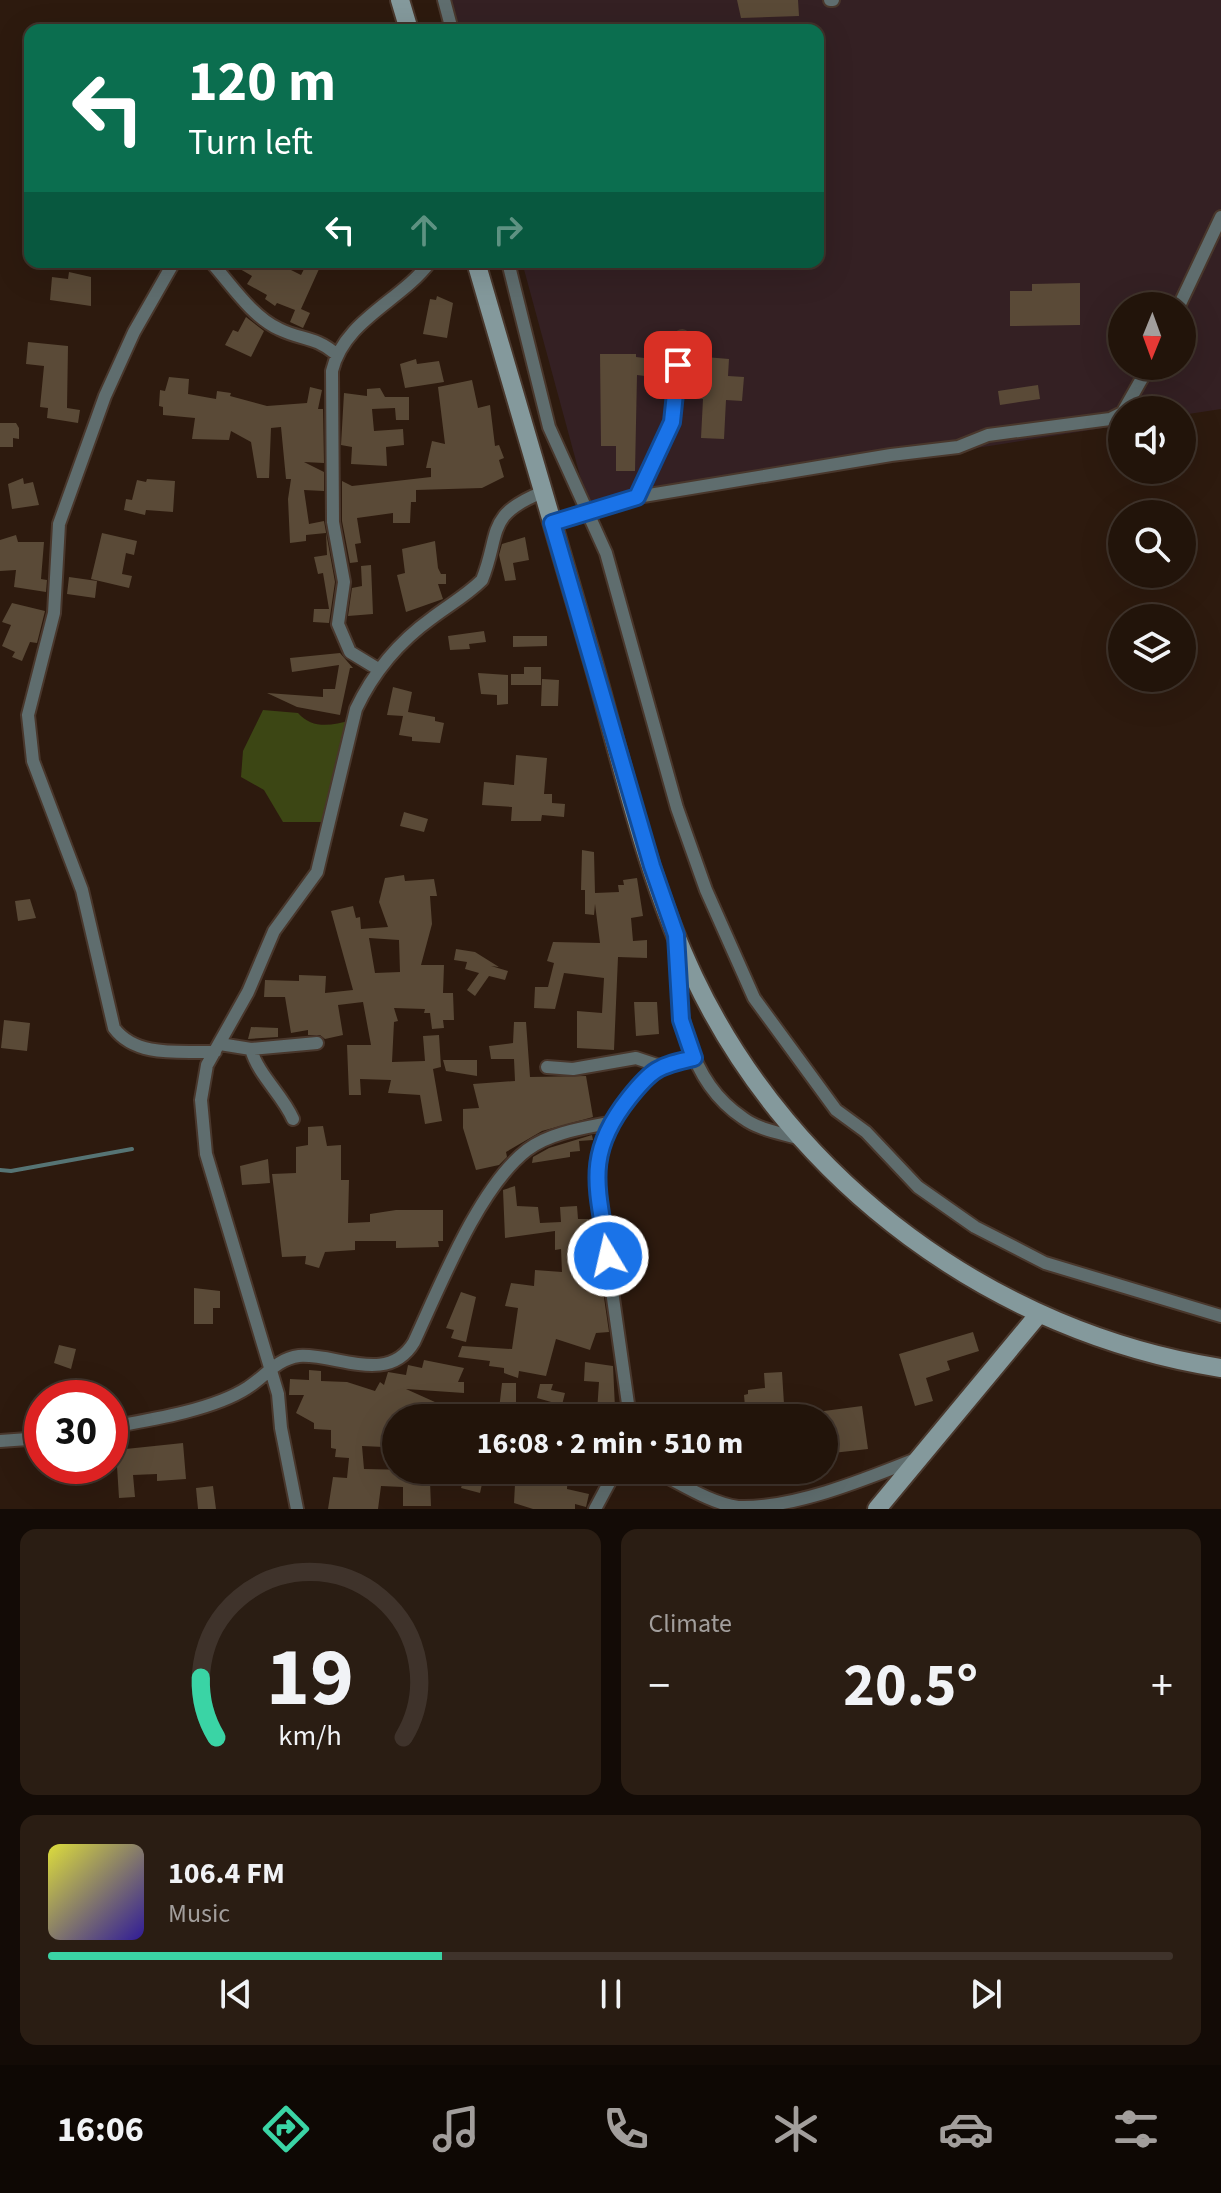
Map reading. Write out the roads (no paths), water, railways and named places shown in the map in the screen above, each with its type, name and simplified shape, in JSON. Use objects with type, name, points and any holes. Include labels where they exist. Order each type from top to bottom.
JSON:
[{"type":"main road","points":[[400,0],[407,24]]},
{"type":"main road","points":[[478,268],[652,866],[676,935],[711,1011],[736,1054],[804,1140],[872,1208],[951,1266],[1038,1315],[1117,1345],[1221,1368]]},
{"type":"main road","points":[[877,1509],[1038,1315]]},
{"type":"street","points":[[444,0],[450,24]]},
{"type":"street","points":[[1186,292],[1221,217]]},
{"type":"street","points":[[171,268],[134,332],[105,396],[59,524],[54,613],[27,728],[40,784],[82,890],[114,1028],[124,1041],[153,1050],[251,1049],[317,1043]]},
{"type":"street","points":[[216,268],[248,304],[277,329],[319,340],[336,354]]},
{"type":"street","points":[[378,669],[350,652],[338,624],[344,582],[333,522],[331,388],[336,354],[368,317],[408,289],[425,268]]},
{"type":"street","points":[[509,268],[549,427],[589,509],[606,553],[677,808],[706,890],[754,998],[836,1110],[866,1132],[918,1187],[975,1227],[1045,1263],[1221,1316]]},
{"type":"street","points":[[637,497],[672,422],[682,337]]},
{"type":"street","points":[[552,523],[589,509],[637,497],[891,455],[958,447],[988,435],[1108,419]]},
{"type":"street","points":[[297,1509],[271,1367],[242,1280],[203,1139],[202,1085],[207,1065],[274,931],[317,872],[356,709],[378,669],[429,619],[482,580],[491,540],[508,510],[516,502],[543,492]]},
{"type":"street","points":[[676,935],[681,1020],[694,1058],[721,1097],[741,1117],[759,1127],[804,1140]]},
{"type":"street","points":[[251,1049],[255,1065],[274,1084],[293,1119]]},
{"type":"street","points":[[547,1067],[573,1069],[636,1058],[660,1066]]},
{"type":"street","points":[[628,1404],[597,1185],[598,1155],[609,1123],[651,1071],[694,1058]]},
{"type":"street","points":[[128,1424],[147,1421],[247,1389],[271,1367],[295,1357],[352,1365],[400,1357],[414,1342],[470,1225],[519,1157],[541,1142],[609,1123]]},
{"type":"street","points":[[0,1441],[24,1439]]},
{"type":"street","points":[[682,1484],[738,1507],[761,1506],[828,1495],[923,1456]]},
{"type":"street","points":[[595,1509],[608,1484]]},
{"type":"waterway","points":[[0,1170],[11,1171],[132,1149]]}]
